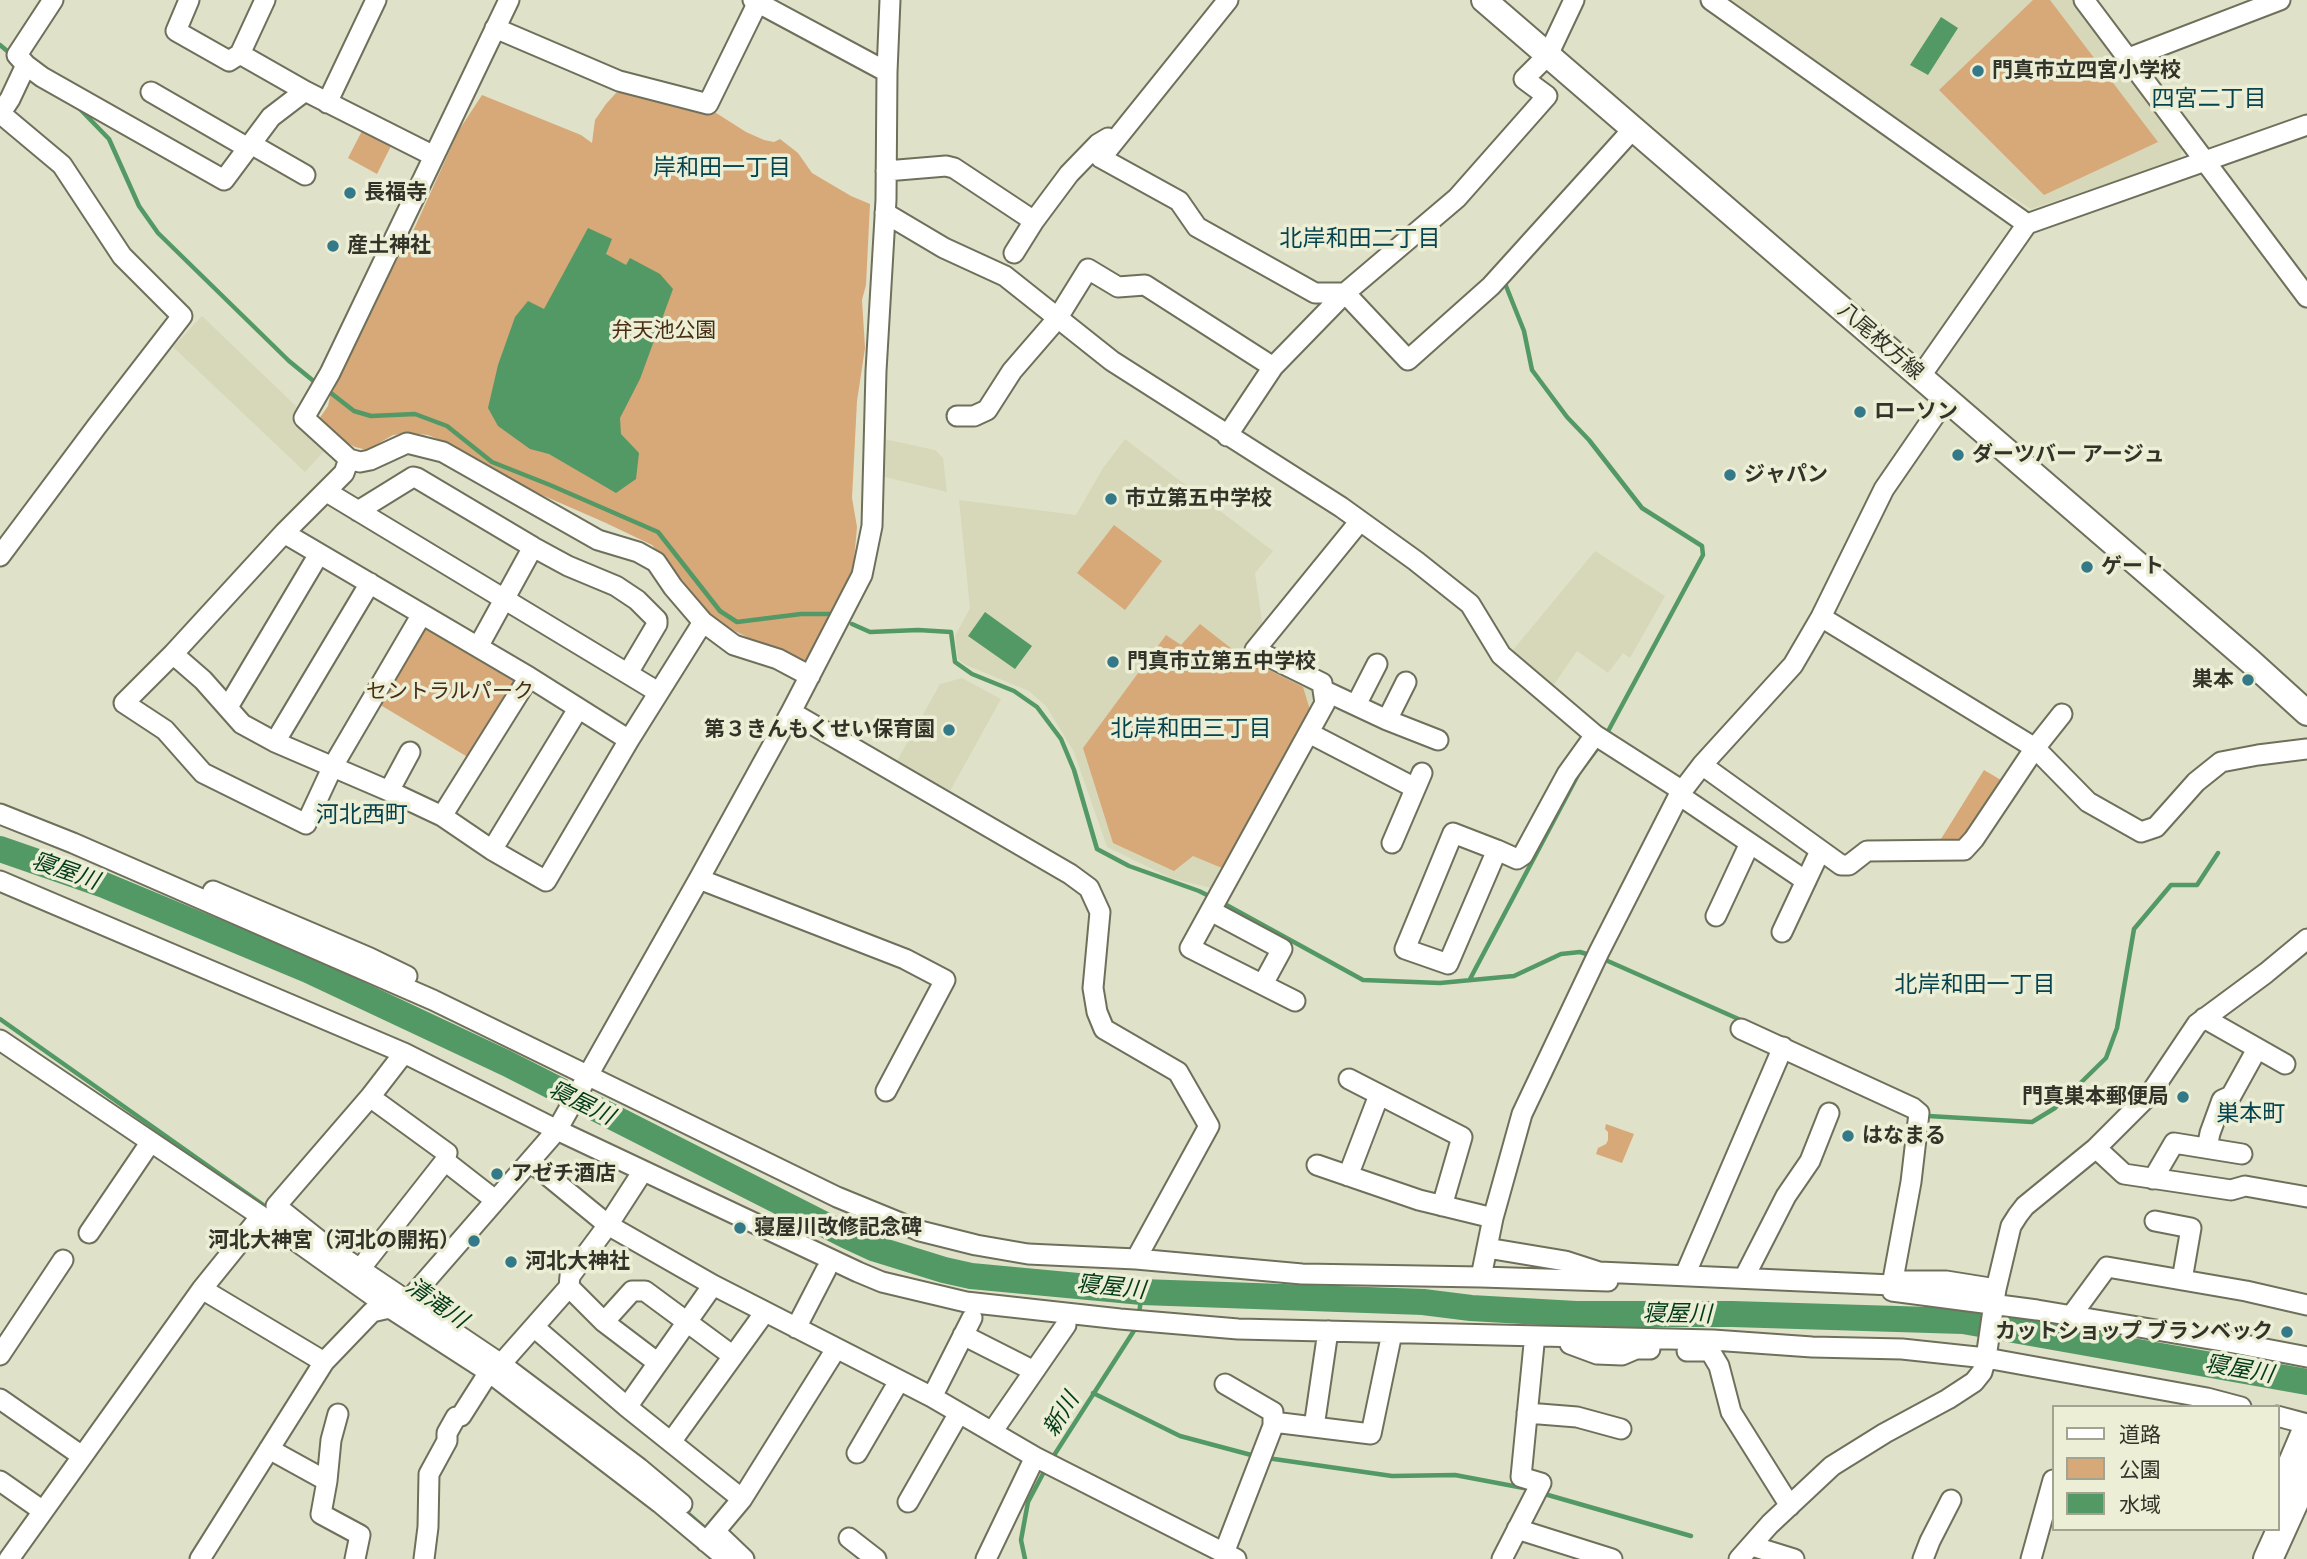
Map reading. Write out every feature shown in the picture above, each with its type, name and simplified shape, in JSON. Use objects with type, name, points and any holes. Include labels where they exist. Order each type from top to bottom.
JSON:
[{"type":"highway","points":[[2279,1527],[2297,1475],[2307,1430]]},
{"type":"highway","points":[[2279,1498],[2297,1475]]},
{"type":"highway","points":[[2250,1559],[2263,1531]]},
{"type":"highway","points":[[2268,1559],[2278,1531]]},
{"type":"main road","name":"八尾枚方線","points":[[1484,0],[2307,713]]},
{"type":"street","points":[[0,556],[182,316],[122,256],[62,165],[0,113],[10,99],[14,57],[53,0]]},
{"type":"street","points":[[189,0],[176,31],[229,61],[240,54],[265,0]]},
{"type":"street","points":[[327,103],[376,0]]},
{"type":"street","points":[[509,0],[330,373],[304,418],[349,459],[360,462],[407,443],[443,452],[598,540],[638,552],[656,562],[673,587],[704,622],[734,645],[778,659],[810,676]]},
{"type":"street","points":[[200,1559],[324,1362],[372,1312],[399,1304],[559,1127],[791,712],[862,575],[872,526],[876,371],[885,213],[890,0]]},
{"type":"street","points":[[1228,0],[1101,158],[1179,201],[1197,227],[1315,293],[1345,293],[1408,360],[1491,286],[1633,129]]},
{"type":"street","points":[[1227,436],[1273,367],[1345,293],[1457,198],[1547,96],[1524,79],[1548,55],[1574,0]]},
{"type":"street","points":[[1711,0],[2027,224]]},
{"type":"street","points":[[2084,0],[2307,297]]},
{"type":"street","points":[[2126,59],[2280,0]]},
{"type":"street","points":[[495,27],[619,81],[708,104],[755,1],[887,72]]},
{"type":"street","points":[[240,54],[304,91],[434,156]]},
{"type":"street","points":[[14,57],[42,77],[224,180],[271,117],[304,91]]},
{"type":"street","points":[[151,92],[305,175]]},
{"type":"street","points":[[1920,377],[2027,224],[2307,125]]},
{"type":"street","points":[[1014,253],[1069,174],[1098,144],[1125,129]]},
{"type":"street","points":[[886,171],[946,166],[954,168],[1034,221]]},
{"type":"street","points":[[885,213],[944,248],[1005,276],[1112,361],[1360,521],[1416,561],[1470,604],[1501,655],[1595,735],[1806,881]]},
{"type":"street","points":[[957,416],[974,416],[987,410],[1012,371],[1057,319],[1088,269],[1118,287],[1145,285],[1273,367]]},
{"type":"street","points":[[1481,1277],[1493,1219],[1522,1114],[1599,951],[1680,793],[1702,765],[1793,666],[1821,617],[1884,489],[1946,399]]},
{"type":"street","points":[[349,459],[344,473],[327,492],[284,533],[124,704],[165,730],[203,773],[306,824],[333,766],[422,614]]},
{"type":"street","points":[[358,511],[413,477],[568,566],[616,586],[637,600],[657,620],[628,673]]},
{"type":"street","points":[[327,492],[658,692]]},
{"type":"street","points":[[1295,1002],[1190,948],[1325,703],[1322,683],[1255,650],[1360,521]]},
{"type":"street","points":[[284,533],[529,677],[629,740]]},
{"type":"street","points":[[478,647],[533,547]]},
{"type":"street","points":[[228,707],[319,554]]},
{"type":"street","points":[[275,742],[370,583]]},
{"type":"street","points":[[1821,617],[2035,748],[2088,802],[2141,832],[2156,827],[2196,782],[2221,762],[2307,749]]},
{"type":"street","points":[[175,652],[173,654],[203,680],[242,724],[275,742],[442,816],[492,850],[546,881],[658,692],[704,622]]},
{"type":"street","points":[[1356,705],[1377,664]]},
{"type":"street","points":[[442,816],[529,677]]},
{"type":"street","points":[[1387,720],[1406,682]]},
{"type":"street","points":[[1323,690],[1438,740]]},
{"type":"street","points":[[492,850],[578,709]]},
{"type":"street","points":[[791,712],[1070,874],[1089,888],[1100,912],[1093,988],[1097,1012],[1104,1028],[1178,1072],[1209,1126],[1136,1259]]},
{"type":"street","points":[[1702,765],[1840,865],[1849,865],[1867,851],[1964,850],[2062,714]]},
{"type":"street","points":[[1309,733],[1419,781],[1392,843]]},
{"type":"street","points":[[1497,850],[1448,964],[1405,949],[1453,833],[1497,850],[1517,859],[1523,855],[1567,774],[1595,735]]},
{"type":"street","points":[[389,791],[410,752]]},
{"type":"street","points":[[0,814],[96,853],[471,1018],[837,1197],[920,1231],[976,1245],[1028,1254],[1136,1259],[1302,1273],[1892,1288],[1903,1281],[1946,1281],[2071,1316],[2307,1357]]},
{"type":"street","points":[[1716,916],[1750,842]]},
{"type":"street","points":[[1782,932],[1820,850]]},
{"type":"street","points":[[699,879],[905,960],[945,980],[886,1091]]},
{"type":"street","points":[[0,881],[404,1053],[559,1127],[643,1171],[858,1272],[882,1282],[966,1302],[1238,1329],[1713,1340],[1812,1347],[1902,1349],[1986,1358],[2233,1405]]},
{"type":"street","points":[[1214,904],[1282,949],[1263,984]]},
{"type":"street","points":[[1794,1559],[1750,1555],[1770,1524],[1832,1466],[1948,1399],[1974,1382],[1982,1372],[1995,1296],[2011,1226],[2018,1214],[2096,1148],[2150,1094],[2197,1024],[2266,974],[2307,939]]},
{"type":"street","points":[[2204,1018],[2285,1064]]},
{"type":"street","points":[[1741,1030],[1783,1047],[1919,1113],[1911,1182],[1892,1288]]},
{"type":"street","points":[[0,1040],[150,1143],[495,1368],[660,1503],[744,1559]]},
{"type":"street","points":[[1685,1275],[1783,1047]]},
{"type":"street","points":[[2207,1148],[2222,1100],[2231,1096],[2257,1049]]},
{"type":"street","points":[[399,1304],[360,1269],[276,1206],[370,1097],[404,1053]]},
{"type":"street","points":[[1349,1079],[1462,1137],[1442,1206]]},
{"type":"street","points":[[1348,1176],[1379,1094]]},
{"type":"street","points":[[360,1269],[445,1161],[447,1153],[370,1097]]},
{"type":"street","points":[[1744,1278],[1786,1196],[1810,1161],[1829,1113]]},
{"type":"street","points":[[89,1233],[150,1143]]},
{"type":"street","points":[[2153,1179],[2174,1143],[2242,1154]]},
{"type":"street","points":[[2096,1148],[2124,1174],[2231,1190],[2245,1186],[2307,1197]]},
{"type":"street","points":[[445,1161],[495,1200]]},
{"type":"street","points":[[530,1161],[608,1224],[713,1284],[932,1396],[1042,1461],[1230,1556],[1273,1422],[1273,1412],[1225,1384]]},
{"type":"street","points":[[1317,1165],[1442,1206],[1493,1219]]},
{"type":"street","points":[[424,1559],[428,1527],[429,1474],[447,1441],[447,1433],[456,1417],[461,1416],[495,1368],[569,1287],[570,1276],[643,1171]]},
{"type":"street","points":[[9,1559],[202,1289],[261,1216]]},
{"type":"street","points":[[744,1219],[760,1239],[826,1270],[858,1272]]},
{"type":"street","points":[[2155,1222],[2191,1228],[2182,1280]]},
{"type":"street","points":[[1487,1248],[1566,1261],[1599,1272],[1892,1288]]},
{"type":"street","points":[[0,1355],[63,1260]]},
{"type":"street","points":[[2071,1316],[2107,1267],[2307,1305]]},
{"type":"street","points":[[796,1328],[826,1270]]},
{"type":"street","points":[[627,1407],[713,1284]]},
{"type":"street","points":[[569,1287],[604,1322],[658,1363]]},
{"type":"street","points":[[202,1289],[324,1362]]},
{"type":"street","points":[[604,1322],[632,1291],[645,1291],[733,1356]]},
{"type":"street","points":[[671,1442],[765,1312]]},
{"type":"street","points":[[992,1432],[1066,1325]]},
{"type":"street","points":[[534,1327],[627,1407],[742,1499]]},
{"type":"street","points":[[932,1396],[968,1327],[1034,1371]]},
{"type":"street","points":[[1314,1427],[1328,1331]]},
{"type":"street","points":[[1273,1422],[1371,1434],[1392,1333]]},
{"type":"street","points":[[1455,1344],[1620,1345],[1630,1339]]},
{"type":"street","points":[[1502,1559],[1541,1483],[1521,1477],[1534,1344]]},
{"type":"street","points":[[1570,1344],[1597,1353],[1622,1355],[1636,1349],[1710,1351],[1719,1366],[1731,1412],[1790,1506]]},
{"type":"street","points":[[710,1537],[742,1499],[836,1349]]},
{"type":"street","points":[[857,1453],[899,1381]]},
{"type":"street","points":[[0,1399],[82,1456]]},
{"type":"street","points":[[908,1502],[959,1413]]},
{"type":"street","points":[[1527,1413],[1577,1417],[1621,1429]]},
{"type":"street","points":[[338,1414],[331,1440],[321,1514],[360,1535],[355,1559]]},
{"type":"street","points":[[2279,1417],[2307,1424]]},
{"type":"street","points":[[269,1448],[327,1481]]},
{"type":"street","points":[[986,1559],[1042,1461]]},
{"type":"street","points":[[0,1481],[43,1511]]},
{"type":"street","points":[[2031,1559],[2052,1484]]},
{"type":"street","points":[[1923,1559],[1951,1500]]},
{"type":"street","points":[[1517,1529],[1612,1559]]},
{"type":"street","points":[[710,1537],[727,1559]]},
{"type":"street","points":[[849,1538],[876,1559]]},
{"type":"shaded area","name":"門真市立四宮小学校","points":[[1723,0],[2075,0],[2184,142],[2179,160],[2031,209],[1949,156]]},
{"type":"shaded area","points":[[202,316],[299,409],[291,418],[325,450],[305,472],[173,347]]},
{"type":"shaded area","points":[[884,439],[935,450],[943,458],[947,492],[881,476]]},
{"type":"shaded area","name":"門真市立第五中学校","points":[[1125,439],[1273,551],[1255,573],[1263,628],[1244,652],[1313,686],[1319,702],[1215,889],[1171,878],[1107,847],[1074,752],[1046,706],[1029,691],[966,665],[958,659],[955,636],[970,608],[959,500],[1076,515],[1103,468]]},
{"type":"shaded area","points":[[1595,551],[1665,596],[1630,658],[1623,653],[1608,673],[1577,651],[1553,686],[1513,650]]},
{"type":"shaded area","name":"第３きんもくせい保育園","points":[[962,678],[1001,699],[950,791],[897,761],[940,684]]},
{"type":"green space","points":[[2033,0],[2050,0],[2158,142],[2044,195],[1939,90]]},
{"type":"green space","name":"弁天池公園","points":[[627,92],[713,111],[764,140],[774,142],[780,139],[798,153],[812,173],[870,204],[866,285],[862,300],[865,348],[857,401],[852,498],[857,527],[853,571],[833,609],[822,638],[804,666],[731,629],[710,614],[652,545],[503,478],[443,441],[428,435],[409,433],[393,435],[367,450],[355,447],[331,434],[319,419],[328,406],[330,397],[294,365],[331,395],[377,297],[415,227],[459,130],[482,95],[581,135],[592,143],[595,120],[616,93]]},
{"type":"green space","points":[[363,129],[392,144],[377,174],[348,158]]},
{"type":"green space","points":[[1114,525],[1162,561],[1125,610],[1077,573]]},
{"type":"green space","points":[[1200,624],[1241,656],[1303,687],[1310,710],[1222,868],[1193,856],[1174,871],[1113,843],[1083,748],[1166,635],[1181,645]]},
{"type":"green space","name":"セントラルパーク","points":[[431,628],[515,677],[516,681],[471,759],[377,703],[422,629]]},
{"type":"green space","points":[[1984,770],[2001,780],[1964,839],[1941,839]]},
{"type":"green space","points":[[1606,1124],[1634,1134],[1622,1163],[1596,1154],[1598,1148],[1608,1140]]},
{"type":"water","points":[[1941,17],[1958,28],[1928,75],[1910,65]]},
{"type":"water","points":[[588,228],[612,239],[606,254],[626,265],[630,258],[660,274],[673,289],[640,379],[620,418],[621,434],[639,453],[636,479],[616,493],[549,454],[530,449],[498,426],[488,408],[498,365],[515,317],[528,301],[544,309]]},
{"type":"water","points":[[985,612],[1032,646],[1015,669],[968,636]]},
{"type":"waterway","points":[[0,45],[12,55]]},
{"type":"waterway","points":[[78,107],[109,139],[139,206],[158,233],[289,361],[316,383]]},
{"type":"waterway","points":[[1504,281],[1524,331],[1532,370],[1567,417],[1589,440],[1642,508],[1702,546],[1703,555],[1606,735]]},
{"type":"waterway","points":[[327,390],[354,411],[371,416],[415,414],[447,426],[492,462],[658,532],[720,611],[737,622],[801,614],[831,614]]},
{"type":"waterway","points":[[852,624],[870,632],[951,632],[955,662],[972,674],[1014,691],[1037,707],[1061,739],[1074,770],[1097,849],[1129,866],[1213,898]]},
{"type":"waterway","points":[[1470,979],[1579,773],[1600,745]]},
{"type":"waterway","name":"寝屋川","points":[[0,849],[104,885],[308,970],[506,1063],[847,1236],[873,1248],[944,1270],[971,1276],[1142,1292],[1423,1302],[1471,1308],[1576,1314],[1732,1314],[1963,1321],[2307,1382]]},
{"type":"waterway","points":[[1925,1111],[1928,1116],[2032,1122],[2055,1108],[2106,1058],[2117,1028],[2134,929],[2171,885],[2197,885],[2218,853]]},
{"type":"waterway","points":[[1221,902],[1363,980],[1440,983],[1514,976],[1561,954],[1580,952],[1593,956]]},
{"type":"waterway","points":[[1601,958],[1743,1021]]},
{"type":"waterway","name":"清滝川","points":[[0,1019],[269,1209]]},
{"type":"waterway","name":"新川","points":[[1139,1314],[1142,1292]]},
{"type":"waterway","name":"新川","points":[[1051,1460],[1137,1326]]},
{"type":"waterway","points":[[1093,1393],[1180,1436],[1255,1456]]},
{"type":"waterway","points":[[1267,1458],[1392,1476],[1455,1475],[1529,1489]]},
{"type":"waterway","name":"新川","points":[[1025,1559],[1021,1540],[1028,1502],[1046,1468]]},
{"type":"waterway","points":[[1541,1493],[1691,1536]]},
{"type":"waterway","name":"清滝川","points":[[684,1510],[707,1530]]},
{"type":"place","name":"門真市立四宮小学校","points":[[1978,71]]},
{"type":"place","name":"長福寺","points":[[350,193]]},
{"type":"place","name":"産土神社","points":[[333,246]]},
{"type":"place","name":"ローソン","points":[[1860,412]]},
{"type":"place","name":"ダーツバー アージュ","points":[[1958,455]]},
{"type":"place","name":"ジャパン","points":[[1730,475]]},
{"type":"place","name":"市立第五中学校","points":[[1111,499]]},
{"type":"place","name":"ゲート","points":[[2087,567]]},
{"type":"place","name":"門真市立第五中学校","points":[[1113,662]]},
{"type":"place","name":"巣本","points":[[2248,680]]},
{"type":"place","name":"第３きんもくせい保育園","points":[[949,730]]},
{"type":"place","name":"門真巣本郵便局","points":[[2183,1097]]},
{"type":"place","name":"はなまる","points":[[1848,1136]]},
{"type":"place","name":"アゼチ酒店","points":[[497,1174]]},
{"type":"place","name":"寝屋川改修記念碑","points":[[740,1228]]},
{"type":"place","name":"河北大神宮（河北の開拓）","points":[[474,1241]]},
{"type":"place","name":"河北大神社","points":[[511,1262]]},
{"type":"place","name":"カットショップ ブランベック","points":[[2287,1332]]},
{"type":"district","name":"四宮二丁目","points":[[2209,100]]},
{"type":"district","name":"岸和田一丁目","points":[[722,169]]},
{"type":"district","name":"北岸和田二丁目","points":[[1360,240]]},
{"type":"district","name":"北岸和田三丁目","points":[[1191,730]]},
{"type":"district","name":"河北西町","points":[[362,816]]},
{"type":"district","name":"北岸和田一丁目","points":[[1975,986]]},
{"type":"district","name":"巣本町","points":[[2251,1115]]}]
